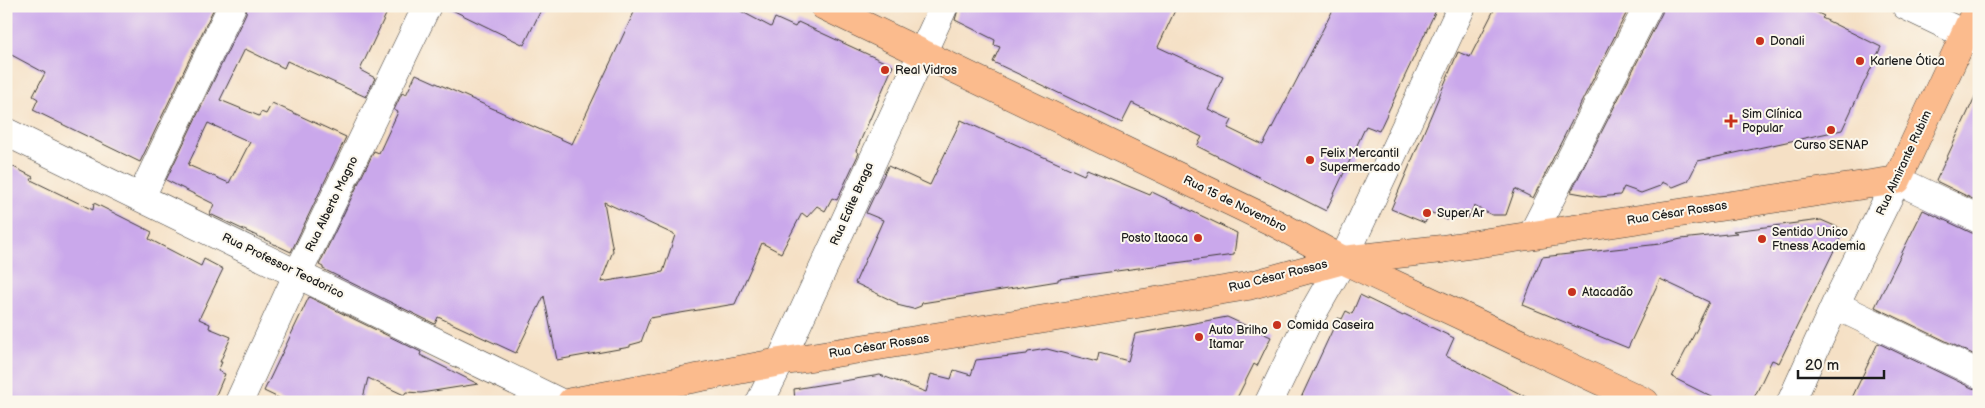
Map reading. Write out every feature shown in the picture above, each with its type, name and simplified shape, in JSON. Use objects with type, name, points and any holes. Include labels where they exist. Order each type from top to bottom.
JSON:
[{"type":"main road","name":"Rua 15 de Novembro","points":[[824,6],[1275,223],[1343,260],[1645,402]]},
{"type":"main road","name":"Rua Almirante Rubim","points":[[1897,180],[1972,37],[1978,6]]},
{"type":"main road","name":"Rua César Rossas","points":[[571,402],[780,362],[1248,286],[1343,260],[1442,248],[1897,180]]},
{"type":"street","points":[[141,197],[232,6]]},
{"type":"street","name":"Rua Alberto Magno","points":[[239,402],[298,273],[427,6]]},
{"type":"street","name":"Rua Edite Braga","points":[[760,402],[944,6]]},
{"type":"street","points":[[1269,402],[1306,325],[1343,260],[1462,6]]},
{"type":"street","points":[[1532,235],[1648,6]]},
{"type":"street","points":[[1906,6],[1972,37]]},
{"type":"street","name":"Rua Professor Teodorico","points":[[6,132],[559,402]]},
{"type":"street","points":[[1897,180],[1979,219]]},
{"type":"street","name":"Rua Almirante Rubim","points":[[1791,402],[1897,180]]},
{"type":"street","points":[[1836,305],[1979,374]]},
{"type":"building","points":[[6,6],[215,6],[140,162],[33,110],[38,99],[33,96],[45,73],[6,52]]},
{"type":"building","points":[[247,6],[390,6],[360,70],[375,78],[366,97],[287,61],[284,68],[245,49],[220,100],[259,116],[261,112],[266,114],[272,103],[346,137],[291,252],[210,214],[214,204],[166,180],[246,13]],"holes":[[[208,123],[250,142],[229,183],[188,165]]]},
{"type":"building","points":[[444,6],[543,6],[524,45]]},
{"type":"building","points":[[637,6],[731,6],[771,27],[775,18],[795,27],[798,22],[893,66],[856,151],[859,153],[837,200],[832,198],[825,211],[817,206],[807,217],[802,213],[781,253],[762,243],[735,304],[650,318],[641,342],[630,345],[630,347],[557,360],[544,296],[516,353],[438,317],[435,324],[323,269],[319,265],[374,151],[379,153],[398,112],[394,110],[402,93],[406,95],[416,74],[572,144]],"holes":[[[604,202],[675,235],[663,272],[601,282],[613,251]]]},
{"type":"building","points":[[959,6],[1177,6],[1158,47],[1223,77],[1208,109],[1232,120],[1228,128],[1263,145],[1335,6],[1438,6],[1379,131],[1366,126],[1326,211],[1197,146],[1202,137],[1132,103],[1122,123],[993,62],[1000,47],[994,45],[995,40],[955,20]]},
{"type":"building","points":[[1496,6],[1630,6],[1533,198],[1515,189],[1506,215],[1492,215],[1474,206],[1468,218],[1451,210],[1447,220],[1430,212],[1425,223],[1391,209],[1458,52],[1470,57]]},
{"type":"building","points":[[1663,6],[1804,6],[1824,16],[1822,18],[1881,47],[1842,130],[1698,161],[1688,181],[1673,187],[1662,182],[1660,186],[1641,193],[1624,187],[1620,195],[1599,197],[1571,192],[1662,13]]},
{"type":"building","points":[[1979,88],[1979,202],[1936,181]]},
{"type":"building","points":[[961,120],[1084,175],[1087,169],[1150,195],[1152,192],[1237,233],[1234,255],[1058,279],[1058,281],[922,303],[921,306],[913,309],[897,305],[897,303],[855,283],[883,220],[866,213],[888,166],[930,185]]},
{"type":"building","points":[[6,163],[33,177],[31,180],[93,210],[94,203],[152,232],[149,239],[201,266],[204,259],[223,269],[199,319],[210,324],[209,328],[231,337],[218,371],[225,374],[213,402],[6,402]]},
{"type":"building","points":[[1923,210],[1972,233],[1979,234],[1979,357],[1875,307]]},
{"type":"building","points":[[1821,220],[1844,230],[1779,363],[1772,360],[1752,402],[1722,402],[1672,377],[1709,302],[1660,279],[1628,348],[1523,305],[1542,257],[1660,244],[1681,239],[1737,233],[1733,231]]},
{"type":"building","points":[[1360,295],[1454,338],[1446,356],[1536,402],[1299,402],[1338,318],[1342,319],[1346,311],[1352,314]]},
{"type":"building","points":[[309,297],[421,352],[420,355],[478,384],[421,393],[406,392],[404,395],[368,378],[362,402],[287,402],[264,391]]},
{"type":"building","points":[[1227,317],[1271,337],[1257,366],[1254,364],[1235,402],[795,402],[794,389],[880,375],[926,392],[931,374],[951,379],[954,370],[971,375],[976,360],[1027,354],[1028,352],[1047,349],[1097,362],[1099,353],[1128,361],[1135,334]]},
{"type":"building","points":[[1878,343],[1972,388],[1979,389],[1979,402],[1850,402]]},
{"type":"place","name":"Donali","points":[[1760,41]]},
{"type":"place","name":"Karlene Ótica","points":[[1860,61]]},
{"type":"place","name":"Real Vidros","points":[[885,70]]},
{"type":"place","name":"Sim Clínica Popular","points":[[1731,121]]},
{"type":"place","name":"Curso SENAP","points":[[1831,130]]},
{"type":"place","name":"Felix Mercantil Supermercado","points":[[1310,160]]},
{"type":"place","name":"Super Ar","points":[[1427,213]]},
{"type":"place","name":"Posto Itaoca","points":[[1198,238]]},
{"type":"place","name":"Sentido Unico Ftness Academia","points":[[1762,239]]},
{"type":"place","name":"Atacadão","points":[[1572,292]]},
{"type":"place","name":"Comida Caseira","points":[[1277,325]]},
{"type":"place","name":"Auto Brilho Itamar","points":[[1199,337]]}]
